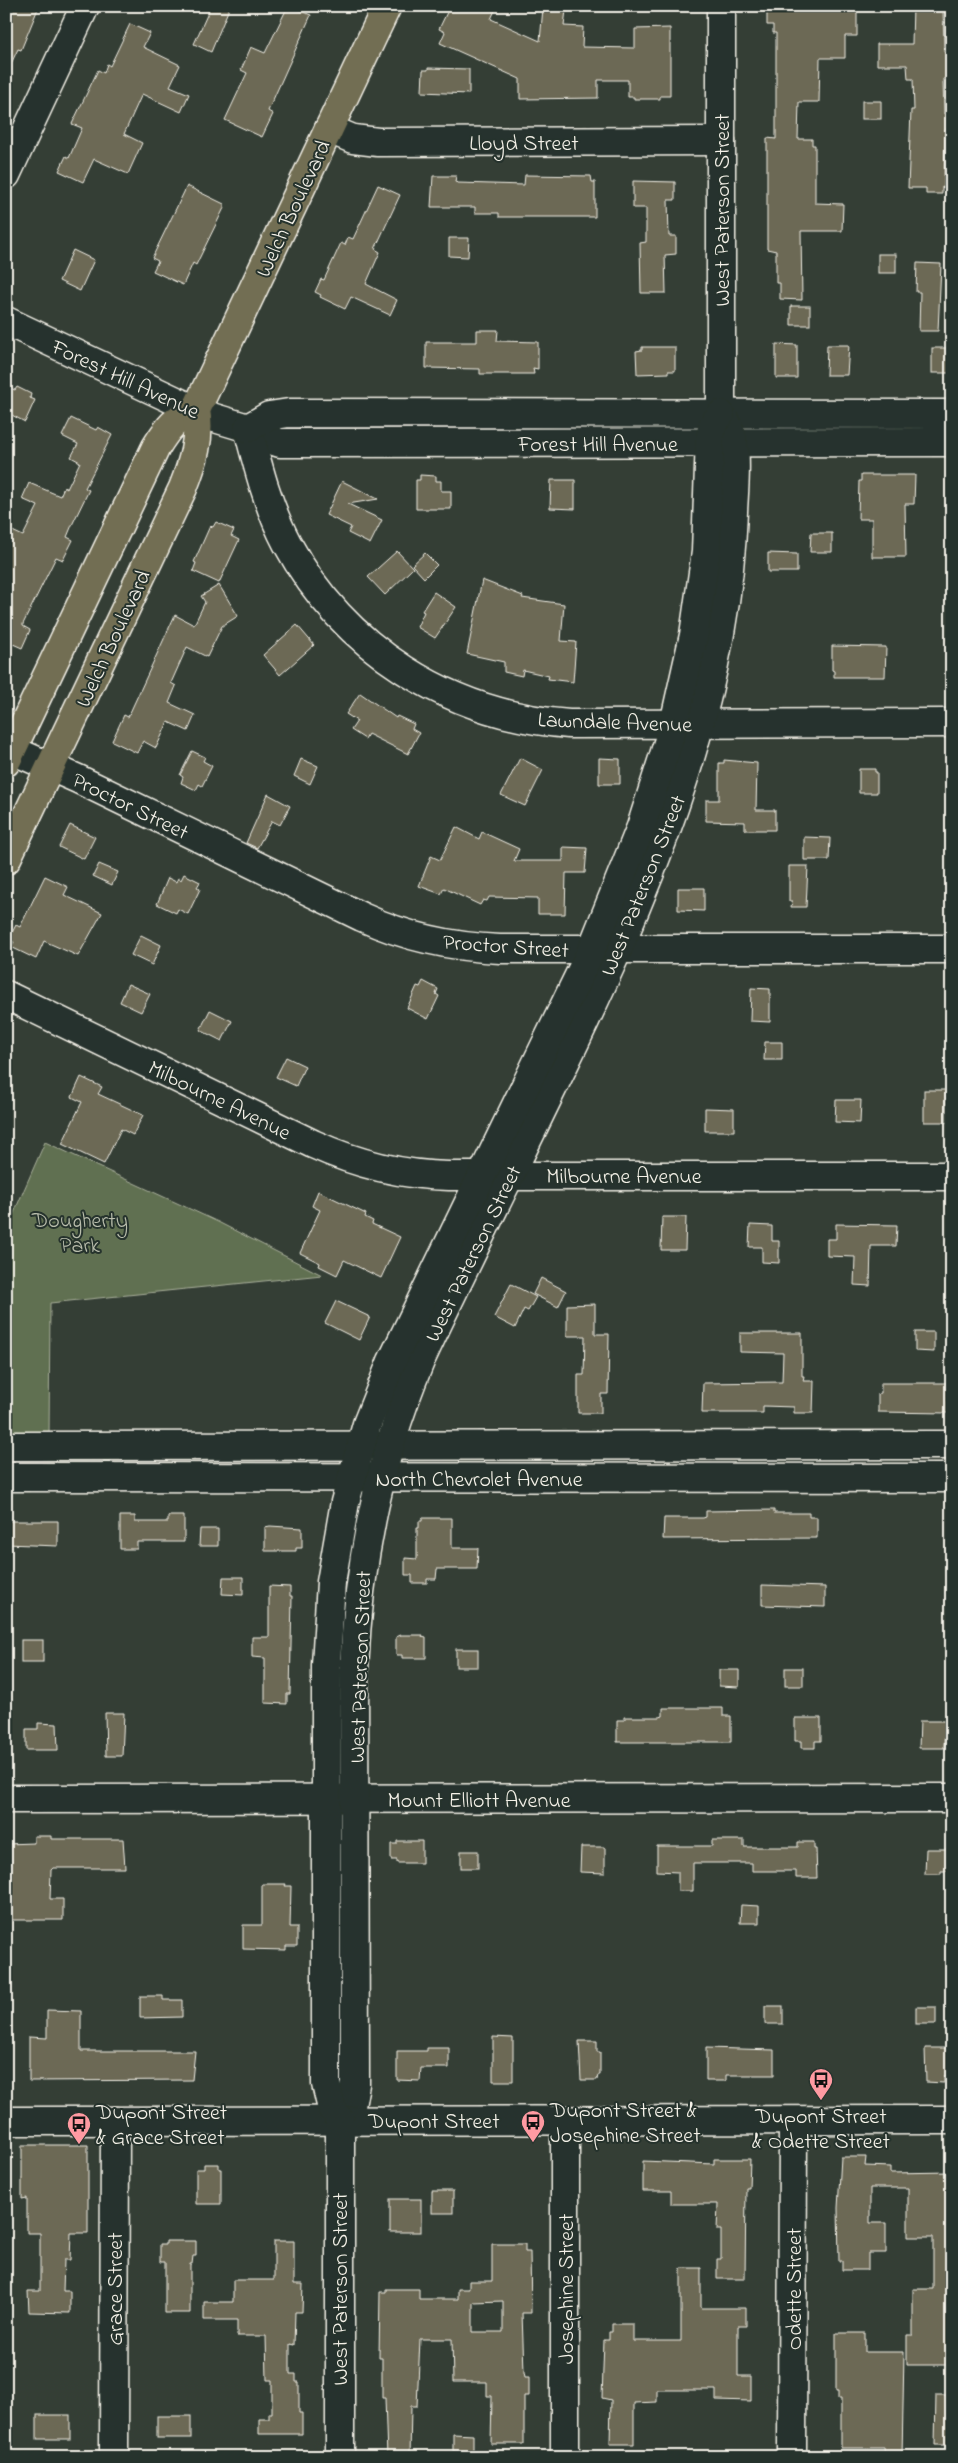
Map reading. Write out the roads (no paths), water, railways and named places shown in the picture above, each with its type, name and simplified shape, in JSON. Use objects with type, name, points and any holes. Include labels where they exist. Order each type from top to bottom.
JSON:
[{"type":"main road","name":"Welch Boulevard","points":[[6,860],[189,472],[197,441],[196,410],[387,6]]},
{"type":"main road","name":"Welch Boulevard","points":[[9,756],[156,447],[172,424],[181,417],[196,410]]},
{"type":"street","points":[[6,175],[85,6]]},
{"type":"street","name":"West Paterson Street","points":[[340,2120],[350,2110],[356,2084],[354,1670],[357,1620],[365,1552],[389,1446],[421,1359],[619,949],[660,850],[701,723],[716,657],[728,580],[732,538],[721,443],[713,424],[721,414],[721,6]]},
{"type":"street","name":"Lloyd Street","points":[[330,129],[353,139],[378,142],[721,141]]},
{"type":"street","name":"Forest Hill Avenue","points":[[6,321],[219,421],[248,428],[267,439],[289,443],[952,442]]},
{"type":"street","name":"Forest Hill Avenue","points":[[248,428],[269,416],[289,414],[952,414]]},
{"type":"street","name":"Lawndale Avenue","points":[[248,428],[275,516],[298,560],[319,591],[343,619],[366,641],[404,670],[459,700],[520,717],[586,725],[952,723]]},
{"type":"street","name":"West Paterson Street","points":[[340,2457],[340,2120],[332,2109],[326,2084],[328,1618],[336,1546],[360,1446],[392,1361],[592,950],[641,827],[674,724],[694,635],[703,576],[708,520],[721,443]]},
{"type":"street","name":"Proctor Street","points":[[9,756],[51,768],[78,779],[392,930],[429,940],[481,948],[592,950],[952,949]]},
{"type":"street","name":"Milbourne Avenue","points":[[6,995],[349,1160],[382,1169],[417,1174],[481,1176],[952,1176]]},
{"type":"street","points":[[822,1445],[822,1478]]},
{"type":"street","name":"North Chevrolet Avenue","points":[[6,1446],[952,1445]]},
{"type":"street","name":"North Chevrolet Avenue","points":[[6,1478],[952,1478]]},
{"type":"street","name":"Mount Elliott Avenue","points":[[6,1798],[952,1798]]},
{"type":"street","name":"Grace Street","points":[[114,2457],[115,2120]]},
{"type":"street","name":"Josephine Street","points":[[565,2120],[565,2457]]},
{"type":"street","name":"Odette Street","points":[[792,2457],[793,2120]]},
{"type":"street","name":"Dupont Street","points":[[6,2121],[952,2120]]},
{"type":"place","name":"Dupont Street & Odette Street","points":[[821,2101]]},
{"type":"place","name":"Dupont Street & Josephine Street","points":[[533,2143]]},
{"type":"place","name":"Dupont Street & Grace Street","points":[[79,2145]]},
{"type":"park label","name":"Dougherty Park","points":[[80,1232]]}]
